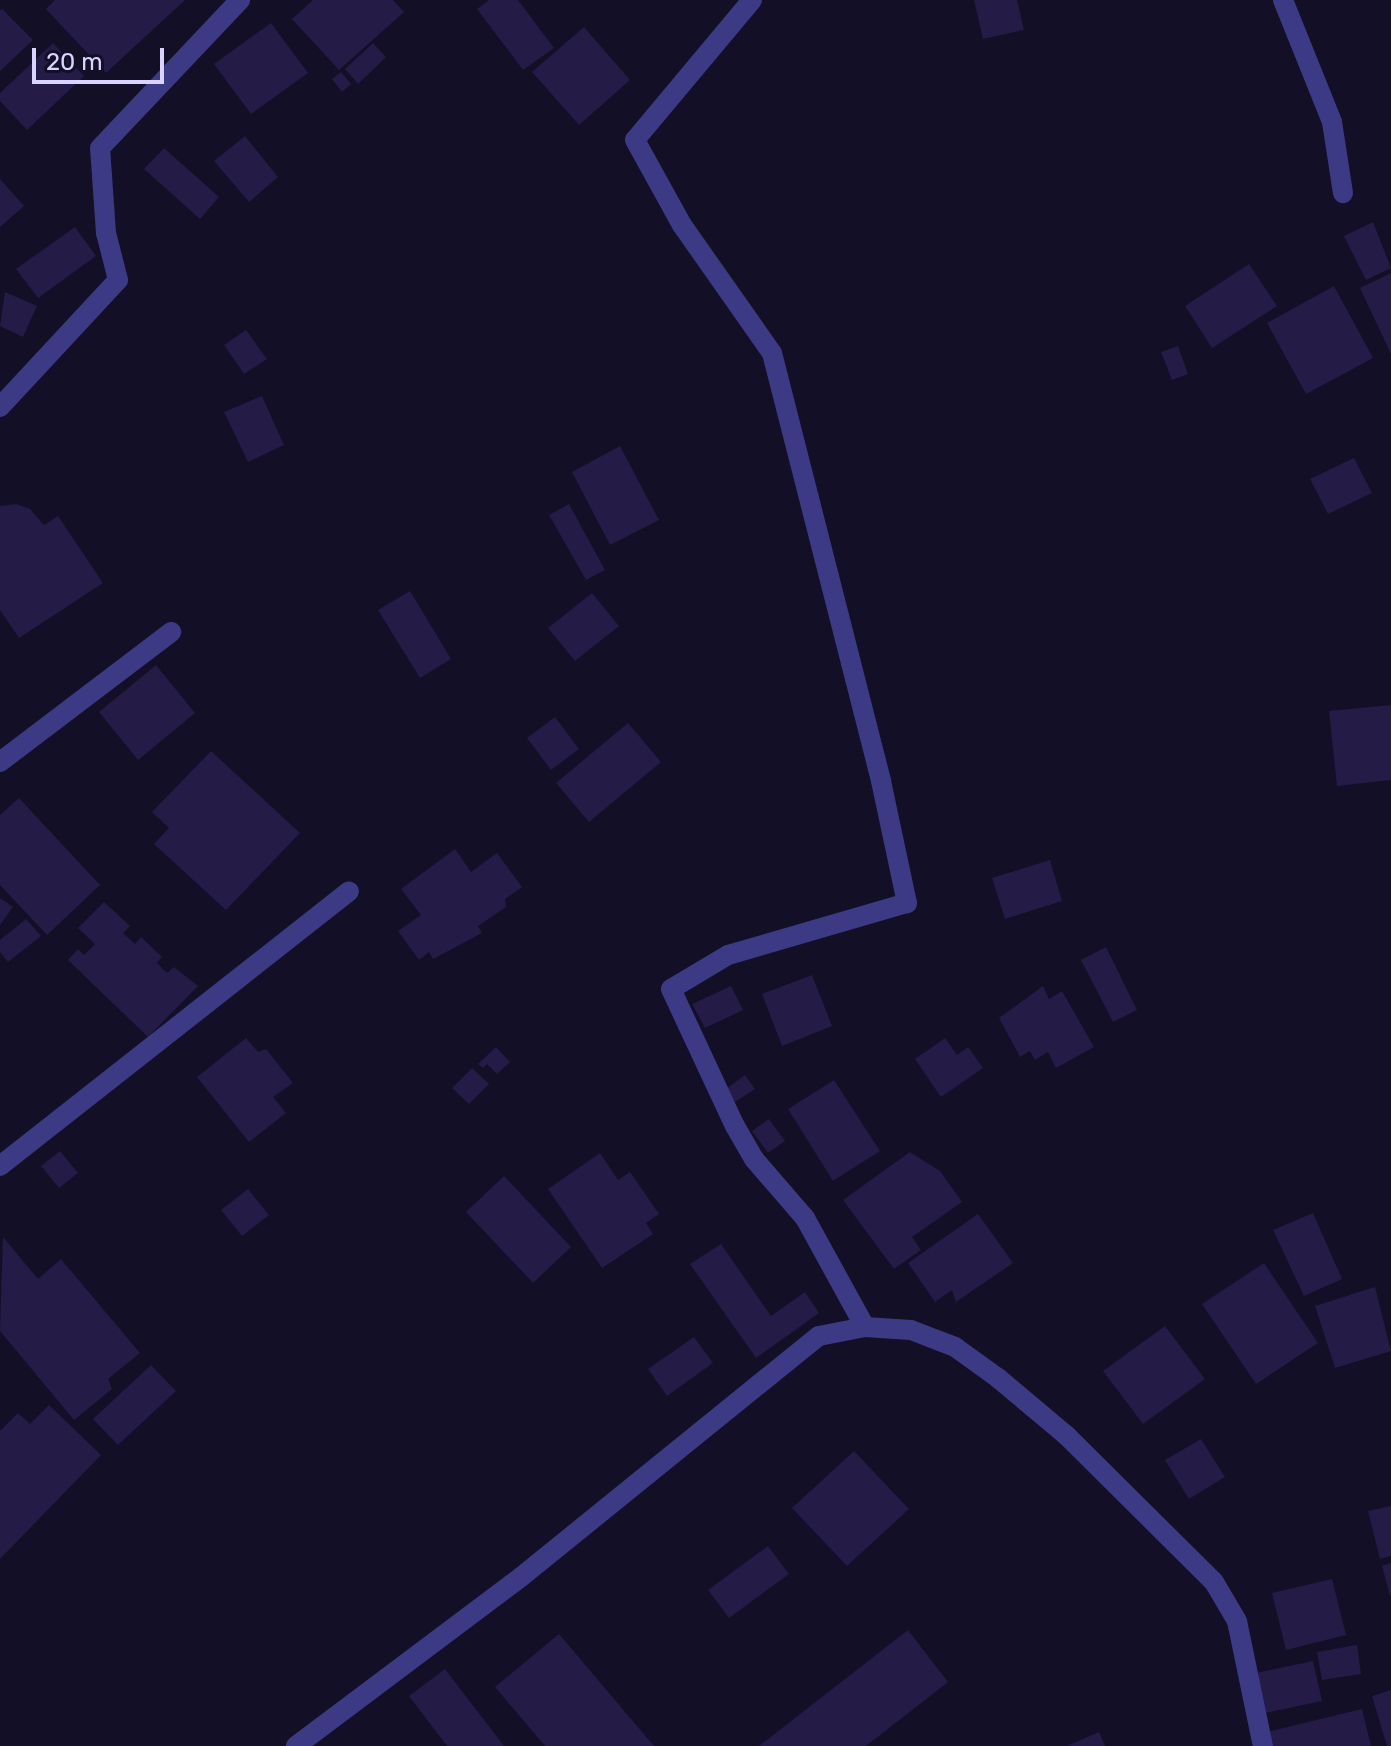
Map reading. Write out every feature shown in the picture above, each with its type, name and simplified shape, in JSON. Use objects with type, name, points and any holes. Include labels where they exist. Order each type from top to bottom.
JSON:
[{"type":"street","points":[[0,407],[118,280],[106,233],[100,148],[240,0]]},
{"type":"street","points":[[752,0],[635,140],[682,225],[772,353],[881,781],[907,903],[728,955],[671,989],[735,1126],[754,1159],[805,1218],[865,1327]]},
{"type":"street","points":[[1283,0],[1332,122],[1343,193]]},
{"type":"street","points":[[0,762],[171,632]]},
{"type":"street","points":[[0,1166],[349,891]]},
{"type":"street","points":[[296,1746],[521,1577],[819,1336],[865,1327],[911,1330],[955,1347],[998,1378],[1067,1436],[1204,1571],[1237,1621],[1263,1746]]},
{"type":"building","points":[[55,0],[185,0],[106,73],[46,9]]},
{"type":"building","points":[[313,0],[393,0],[404,12],[339,70],[292,19]]},
{"type":"building","points":[[489,0],[518,0],[554,48],[523,70],[477,9]]},
{"type":"building","points":[[974,0],[1017,0],[1024,30],[983,39]]},
{"type":"building","points":[[0,10],[33,40],[0,71]]},
{"type":"building","points":[[271,23],[308,73],[251,114],[214,64]]},
{"type":"building","points":[[584,27],[630,80],[579,125],[532,72]]},
{"type":"building","points":[[53,43],[84,76],[27,130],[0,101],[0,93]]},
{"type":"building","points":[[373,43],[386,57],[358,84],[345,69]]},
{"type":"building","points":[[341,72],[351,84],[342,92],[332,79]]},
{"type":"building","points":[[245,136],[278,177],[249,202],[214,161]]},
{"type":"building","points":[[164,148],[219,197],[200,219],[144,169]]},
{"type":"building","points":[[0,179],[24,206],[0,227]]},
{"type":"building","points":[[1373,222],[1391,268],[1366,280],[1344,236]]},
{"type":"building","points":[[75,227],[96,256],[38,298],[16,269]]},
{"type":"building","points":[[1249,264],[1277,306],[1212,348],[1185,306]]},
{"type":"building","points":[[1391,273],[1391,354],[1360,288]]},
{"type":"building","points":[[1334,286],[1373,358],[1306,394],[1267,323]]},
{"type":"building","points":[[5,292],[37,306],[23,337],[0,326]]},
{"type":"building","points":[[246,330],[267,359],[244,374],[224,345]]},
{"type":"building","points":[[1178,346],[1188,374],[1172,380],[1161,352]]},
{"type":"building","points":[[262,396],[284,445],[248,462],[224,412]]},
{"type":"building","points":[[620,446],[659,520],[610,545],[572,472]]},
{"type":"building","points":[[1354,458],[1372,493],[1328,514],[1310,479]]},
{"type":"building","points":[[16,504],[30,509],[44,525],[58,516],[103,583],[19,638],[0,610],[0,506]]},
{"type":"building","points":[[569,504],[605,570],[586,580],[549,515]]},
{"type":"building","points":[[410,591],[451,659],[420,678],[378,610]]},
{"type":"building","points":[[592,593],[619,626],[575,661],[548,628]]},
{"type":"building","points":[[156,665],[195,713],[138,760],[99,712]]},
{"type":"building","points":[[1391,705],[1391,780],[1337,786],[1329,711]]},
{"type":"building","points":[[555,717],[579,749],[551,770],[527,738]]},
{"type":"building","points":[[628,723],[661,762],[589,822],[556,783]]},
{"type":"building","points":[[211,751],[300,833],[226,910],[154,844],[169,828],[152,812]]},
{"type":"building","points":[[19,798],[100,885],[47,935],[0,885],[0,815]]},
{"type":"building","points":[[455,849],[471,872],[497,853],[522,887],[505,899],[506,907],[478,926],[482,933],[433,959],[429,952],[419,960],[398,931],[421,915],[401,889]]},
{"type":"building","points":[[1050,860],[1062,901],[1005,919],[992,878]]},
{"type":"building","points":[[0,898],[13,907],[0,925]]},
{"type":"building","points":[[104,902],[130,926],[123,933],[135,944],[141,937],[162,957],[157,963],[167,973],[174,967],[198,986],[148,1037],[68,960],[78,949],[84,955],[95,944],[78,928]]},
{"type":"building","points":[[26,919],[41,936],[8,962],[0,952],[0,940]]},
{"type":"building","points":[[1106,947],[1137,1010],[1113,1022],[1081,960]]},
{"type":"building","points":[[812,975],[832,1026],[782,1046],[762,994]]},
{"type":"building","points":[[731,986],[743,1010],[705,1028],[692,1004]]},
{"type":"building","points":[[1043,986],[1049,999],[1062,991],[1094,1047],[1056,1068],[1048,1052],[1035,1060],[1030,1051],[1020,1057],[999,1018]]},
{"type":"building","points":[[246,1038],[258,1052],[266,1049],[293,1083],[273,1097],[286,1113],[249,1142],[197,1077]]},
{"type":"building","points":[[945,1038],[957,1055],[968,1047],[983,1068],[941,1097],[915,1059]]},
{"type":"building","points":[[496,1047],[510,1062],[497,1074],[487,1064],[483,1068],[478,1064]]},
{"type":"building","points":[[472,1068],[489,1084],[469,1104],[452,1088]]},
{"type":"building","points":[[745,1075],[755,1089],[735,1102],[726,1089]]},
{"type":"building","points":[[834,1080],[880,1151],[833,1181],[788,1109]]},
{"type":"building","points":[[769,1119],[785,1141],[768,1153],[752,1131]]},
{"type":"building","points":[[60,1151],[78,1173],[59,1188],[41,1166]]},
{"type":"building","points":[[910,1152],[940,1171],[962,1202],[912,1237],[921,1250],[894,1269],[843,1200]]},
{"type":"building","points":[[600,1153],[618,1180],[630,1172],[659,1214],[646,1223],[653,1234],[602,1268],[548,1189]]},
{"type":"building","points":[[504,1176],[571,1247],[533,1283],[466,1212]]},
{"type":"building","points":[[248,1189],[269,1215],[242,1236],[221,1210]]},
{"type":"building","points":[[1313,1213],[1342,1279],[1304,1296],[1273,1230]]},
{"type":"building","points":[[978,1214],[1013,1263],[956,1302],[952,1290],[935,1302],[908,1263]]},
{"type":"building","points":[[3,1237],[38,1279],[61,1259],[140,1353],[108,1379],[112,1389],[74,1420],[0,1331]]},
{"type":"building","points":[[721,1244],[771,1316],[805,1292],[819,1313],[756,1358],[690,1264]]},
{"type":"building","points":[[1264,1263],[1318,1343],[1256,1384],[1202,1304]]},
{"type":"building","points":[[1375,1287],[1391,1351],[1335,1368],[1315,1306]]},
{"type":"building","points":[[1165,1326],[1205,1379],[1143,1424],[1103,1371]]},
{"type":"building","points":[[694,1337],[713,1363],[667,1396],[648,1369]]},
{"type":"building","points":[[151,1365],[176,1391],[118,1445],[93,1419]]},
{"type":"building","points":[[49,1405],[101,1455],[0,1559],[0,1431],[18,1413],[30,1424]]},
{"type":"building","points":[[1201,1439],[1225,1477],[1189,1499],[1165,1460]]},
{"type":"building","points":[[854,1451],[909,1509],[847,1566],[792,1508]]},
{"type":"building","points":[[1391,1506],[1391,1556],[1380,1559],[1368,1511]]},
{"type":"building","points":[[768,1546],[789,1574],[729,1618],[708,1590]]},
{"type":"building","points":[[1391,1563],[1391,1595],[1390,1596],[1382,1566]]},
{"type":"building","points":[[1332,1579],[1346,1635],[1286,1650],[1272,1593]]},
{"type":"building","points":[[908,1630],[948,1682],[866,1746],[759,1746]]},
{"type":"building","points":[[559,1634],[654,1746],[545,1746],[495,1687]]},
{"type":"building","points":[[1357,1645],[1361,1674],[1322,1680],[1317,1652]]},
{"type":"building","points":[[1313,1661],[1322,1701],[1260,1714],[1251,1674]]},
{"type":"building","points":[[445,1669],[504,1746],[447,1746],[409,1696]]},
{"type":"building","points":[[1391,1690],[1391,1746],[1387,1746],[1372,1696]]},
{"type":"building","points":[[1362,1709],[1371,1746],[1270,1746],[1267,1732]]},
{"type":"building","points":[[1099,1732],[1105,1746],[1067,1746]]}]
